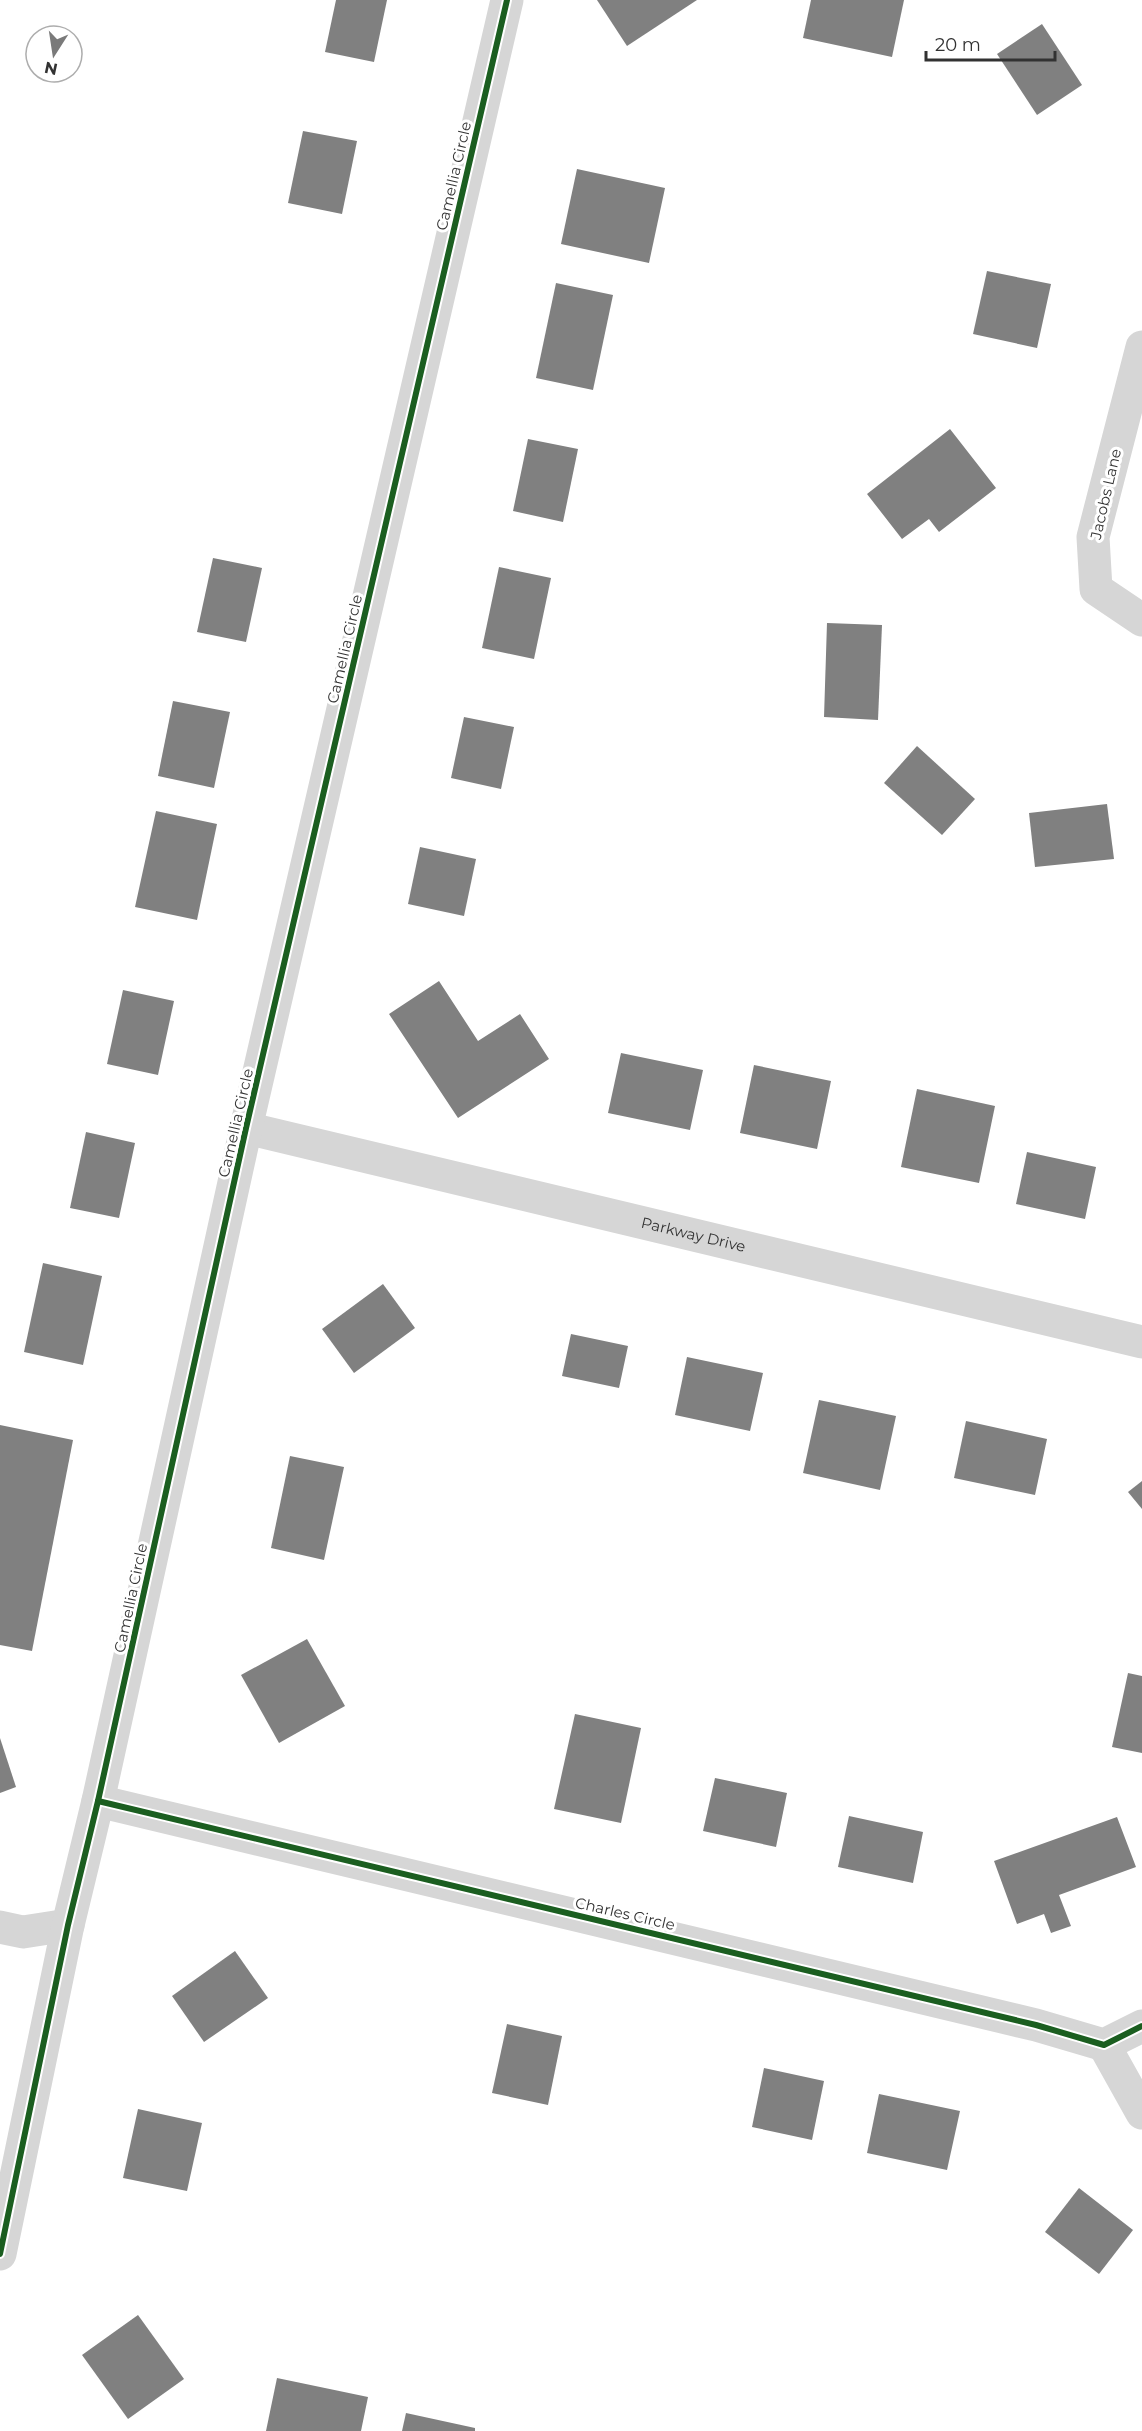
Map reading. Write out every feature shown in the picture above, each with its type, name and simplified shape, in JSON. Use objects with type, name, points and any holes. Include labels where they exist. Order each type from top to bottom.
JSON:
[{"type":"street","name":"Camellia Circle","points":[[0,2254],[68,1925],[98,1801],[246,1128],[507,0]]},
{"type":"street","name":"Jacobs Lane","points":[[1142,347],[1093,537],[1096,590],[1142,620]]},
{"type":"street","name":"Parkway Drive","points":[[246,1128],[1142,1342]]},
{"type":"street","name":"Charles Circle","points":[[98,1801],[1036,2025],[1104,2045]]},
{"type":"street","points":[[0,1927],[22,1932],[68,1925]]},
{"type":"street","points":[[1142,2026],[1104,2045],[1142,2113]]},
{"type":"building","points":[[336,0],[387,0],[374,62],[325,52]]},
{"type":"building","points":[[597,0],[697,0],[627,46]]},
{"type":"building","points":[[811,0],[904,0],[892,57],[803,38]]},
{"type":"building","points":[[1042,24],[1082,85],[1037,115],[997,54]]},
{"type":"building","points":[[303,131],[357,141],[342,214],[288,203]]},
{"type":"building","points":[[577,169],[665,188],[649,263],[561,244]]},
{"type":"building","points":[[987,271],[1051,284],[1037,348],[973,334]]},
{"type":"building","points":[[556,283],[613,295],[593,390],[536,378]]},
{"type":"building","points":[[950,429],[996,488],[939,532],[929,519],[902,539],[867,494]]},
{"type":"building","points":[[528,439],[578,449],[563,522],[513,511]]},
{"type":"building","points":[[213,558],[262,568],[246,642],[197,632]]},
{"type":"building","points":[[499,567],[551,578],[534,659],[482,648]]},
{"type":"building","points":[[827,623],[882,625],[878,720],[824,717]]},
{"type":"building","points":[[173,701],[230,712],[214,788],[158,776]]},
{"type":"building","points":[[464,717],[514,727],[501,789],[451,778]]},
{"type":"building","points":[[917,746],[975,799],[942,835],[884,783]]},
{"type":"building","points":[[1107,804],[1114,859],[1035,867],[1029,813]]},
{"type":"building","points":[[156,811],[217,824],[197,920],[135,907]]},
{"type":"building","points":[[420,847],[476,859],[464,916],[408,904]]},
{"type":"building","points":[[439,981],[478,1041],[520,1014],[549,1059],[458,1118],[389,1014]]},
{"type":"building","points":[[123,990],[174,1001],[158,1075],[107,1064]]},
{"type":"building","points":[[621,1053],[703,1070],[690,1130],[608,1113]]},
{"type":"building","points":[[754,1065],[831,1081],[817,1149],[740,1133]]},
{"type":"building","points":[[917,1089],[995,1106],[979,1183],[901,1167]]},
{"type":"building","points":[[86,1132],[135,1143],[119,1218],[70,1208]]},
{"type":"building","points":[[1027,1152],[1096,1167],[1085,1219],[1016,1204]]},
{"type":"building","points":[[43,1263],[102,1276],[83,1365],[24,1352]]},
{"type":"building","points":[[383,1284],[415,1328],[354,1373],[322,1329]]},
{"type":"building","points":[[571,1334],[628,1346],[619,1388],[562,1376]]},
{"type":"building","points":[[687,1357],[763,1373],[750,1431],[675,1415]]},
{"type":"building","points":[[819,1400],[896,1416],[880,1490],[803,1473]]},
{"type":"building","points":[[966,1421],[1047,1439],[1035,1495],[954,1478]]},
{"type":"building","points":[[0,1425],[73,1440],[32,1651],[0,1645]]},
{"type":"building","points":[[290,1456],[344,1467],[324,1560],[271,1548]]},
{"type":"building","points":[[1142,1481],[1142,1509],[1128,1492]]},
{"type":"building","points":[[307,1639],[345,1706],[279,1743],[241,1675]]},
{"type":"building","points":[[1128,1673],[1142,1676],[1142,1753],[1112,1747]]},
{"type":"building","points":[[575,1714],[641,1728],[621,1823],[554,1809]]},
{"type":"building","points":[[0,1738],[16,1787],[0,1793]]},
{"type":"building","points":[[715,1778],[787,1793],[776,1847],[703,1831]]},
{"type":"building","points":[[849,1816],[923,1832],[913,1883],[838,1867]]},
{"type":"building","points":[[1117,1817],[1136,1867],[1059,1895],[1071,1926],[1051,1933],[1044,1914],[1017,1924],[994,1861]]},
{"type":"building","points":[[235,1951],[268,1998],[204,2042],[172,1996]]},
{"type":"building","points":[[507,2024],[562,2036],[548,2105],[492,2093]]},
{"type":"building","points":[[764,2068],[824,2081],[812,2140],[752,2127]]},
{"type":"building","points":[[879,2094],[960,2111],[947,2170],[867,2153]]},
{"type":"building","points":[[138,2109],[202,2123],[187,2191],[123,2178]]},
{"type":"building","points":[[1079,2188],[1133,2230],[1099,2274],[1045,2232]]},
{"type":"building","points":[[138,2315],[184,2379],[128,2419],[82,2355]]},
{"type":"building","points":[[277,2378],[368,2397],[361,2431],[266,2431]]},
{"type":"building","points":[[406,2413],[475,2428],[475,2431],[402,2431]]},
{"type":"cycle path","points":[[0,2254],[68,1925],[98,1801],[246,1128],[507,0]]},
{"type":"cycle path","points":[[98,1801],[1036,2025],[1104,2045],[1142,2026]]}]
